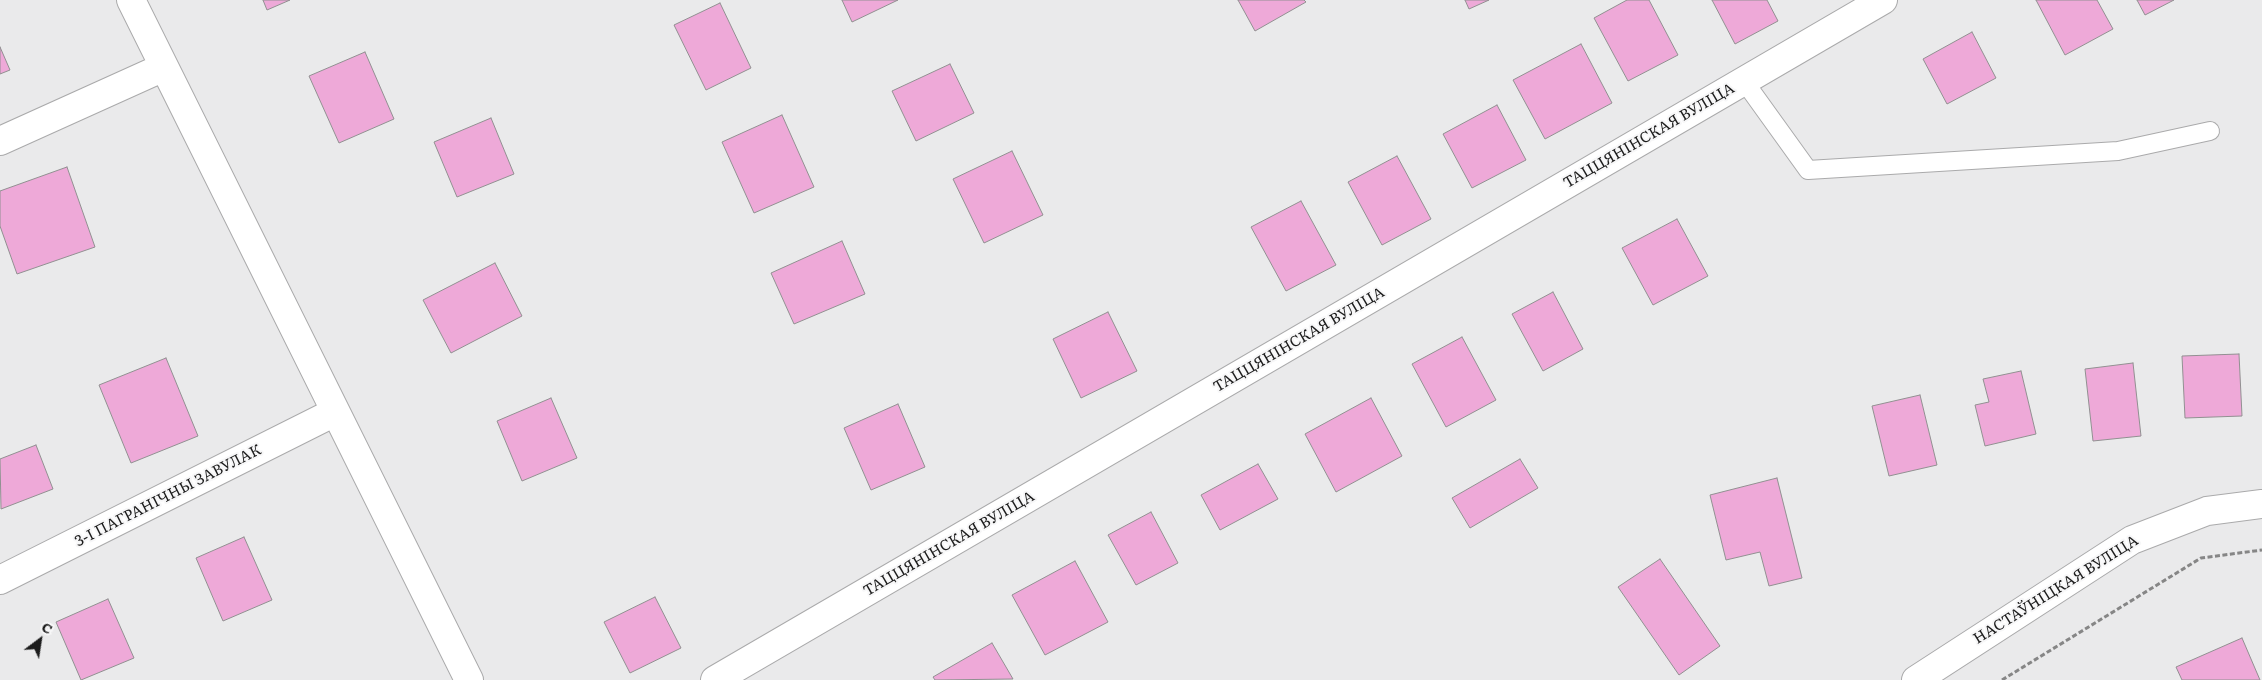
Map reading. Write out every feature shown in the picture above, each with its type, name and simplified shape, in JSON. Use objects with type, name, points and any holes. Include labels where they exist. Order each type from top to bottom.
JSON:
[{"type":"street","points":[[131,0],[469,680]]},
{"type":"street","name":"ТАЦЦЯНІНСКАЯ ВУЛІЦА","points":[[715,680],[1883,0]]},
{"type":"street","points":[[0,141],[164,67]]},
{"type":"street","name":"3-І ПАГРАНІЧНЫ ЗАВУЛАК","points":[[0,580],[335,412]]},
{"type":"street","name":"НАСТАЎНІЦКАЯ ВУЛІЦА","points":[[1916,680],[2132,540],[2207,511],[2262,504]]},
{"type":"lane","points":[[1744,81],[1808,170],[2118,151],[2210,131]]},
{"type":"path","points":[[2002,680],[2201,558],[2262,550]]},
{"type":"building","points":[[263,0],[290,0],[267,10]]},
{"type":"building","points":[[842,0],[898,0],[852,22]]},
{"type":"building","points":[[1238,0],[1304,0],[1306,2],[1255,31]]},
{"type":"building","points":[[1465,0],[1489,0],[1469,9]]},
{"type":"building","points":[[1627,0],[1649,0],[1678,55],[1628,81],[1594,18]]},
{"type":"building","points":[[1712,0],[1767,0],[1778,21],[1735,44]]},
{"type":"building","points":[[2036,0],[2097,0],[2113,29],[2065,55]]},
{"type":"building","points":[[2137,0],[2174,0],[2145,15]]},
{"type":"building","points":[[720,3],[751,68],[706,90],[674,25]]},
{"type":"building","points":[[1972,32],[1996,78],[1947,104],[1923,59]]},
{"type":"building","points":[[1581,44],[1612,103],[1545,139],[1513,80]]},
{"type":"building","points":[[0,47],[10,70],[0,74]]},
{"type":"building","points":[[365,52],[394,119],[339,143],[309,76]]},
{"type":"building","points":[[950,64],[974,113],[916,141],[892,91]]},
{"type":"building","points":[[1497,105],[1526,160],[1472,188],[1443,134]]},
{"type":"building","points":[[782,115],[814,187],[754,213],[722,142]]},
{"type":"building","points":[[491,118],[514,174],[457,197],[434,142]]},
{"type":"building","points":[[1012,151],[1043,215],[984,243],[953,179]]},
{"type":"building","points":[[1397,156],[1431,219],[1382,245],[1348,182]]},
{"type":"building","points":[[67,167],[95,247],[17,274],[0,226],[0,191]]},
{"type":"building","points":[[1301,201],[1336,265],[1286,291],[1251,227]]},
{"type":"building","points":[[1677,219],[1708,276],[1653,305],[1622,248]]},
{"type":"building","points":[[842,241],[865,294],[794,324],[771,273]]},
{"type":"building","points":[[495,263],[522,316],[451,353],[423,300]]},
{"type":"building","points":[[1553,292],[1583,349],[1543,371],[1512,314]]},
{"type":"building","points":[[1108,312],[1137,371],[1081,398],[1053,339]]},
{"type":"building","points":[[1462,337],[1496,400],[1446,427],[1412,364]]},
{"type":"building","points":[[2239,354],[2242,416],[2185,418],[2182,356]]},
{"type":"building","points":[[166,358],[198,436],[131,463],[99,385]]},
{"type":"building","points":[[2133,363],[2141,436],[2093,441],[2085,369]]},
{"type":"building","points":[[2021,371],[2036,434],[1985,446],[1975,405],[1989,402],[1983,379]]},
{"type":"building","points":[[1920,395],[1937,465],[1889,476],[1872,406]]},
{"type":"building","points":[[551,398],[577,458],[522,481],[497,421]]},
{"type":"building","points":[[1371,398],[1402,456],[1336,492],[1305,434]]},
{"type":"building","points":[[898,404],[925,467],[871,490],[844,428]]},
{"type":"building","points":[[36,445],[53,489],[1,509],[0,459]]},
{"type":"building","points":[[1520,459],[1538,488],[1470,528],[1452,498]]},
{"type":"building","points":[[1258,464],[1278,499],[1220,530],[1201,495]]},
{"type":"building","points":[[1777,478],[1802,578],[1769,586],[1760,552],[1726,560],[1710,495]]},
{"type":"building","points":[[1151,512],[1178,563],[1136,585],[1108,535]]},
{"type":"building","points":[[244,537],[272,600],[223,621],[196,558]]},
{"type":"building","points":[[1660,559],[1720,646],[1679,675],[1618,587]]},
{"type":"building","points":[[1075,561],[1108,622],[1045,655],[1012,595]]},
{"type":"building","points":[[655,597],[681,648],[630,673],[604,622]]},
{"type":"building","points":[[108,599],[134,658],[81,680],[56,622]]},
{"type":"building","points":[[2242,638],[2260,680],[2182,680],[2176,667]]},
{"type":"building","points":[[992,643],[1013,679],[935,680],[933,677]]}]
